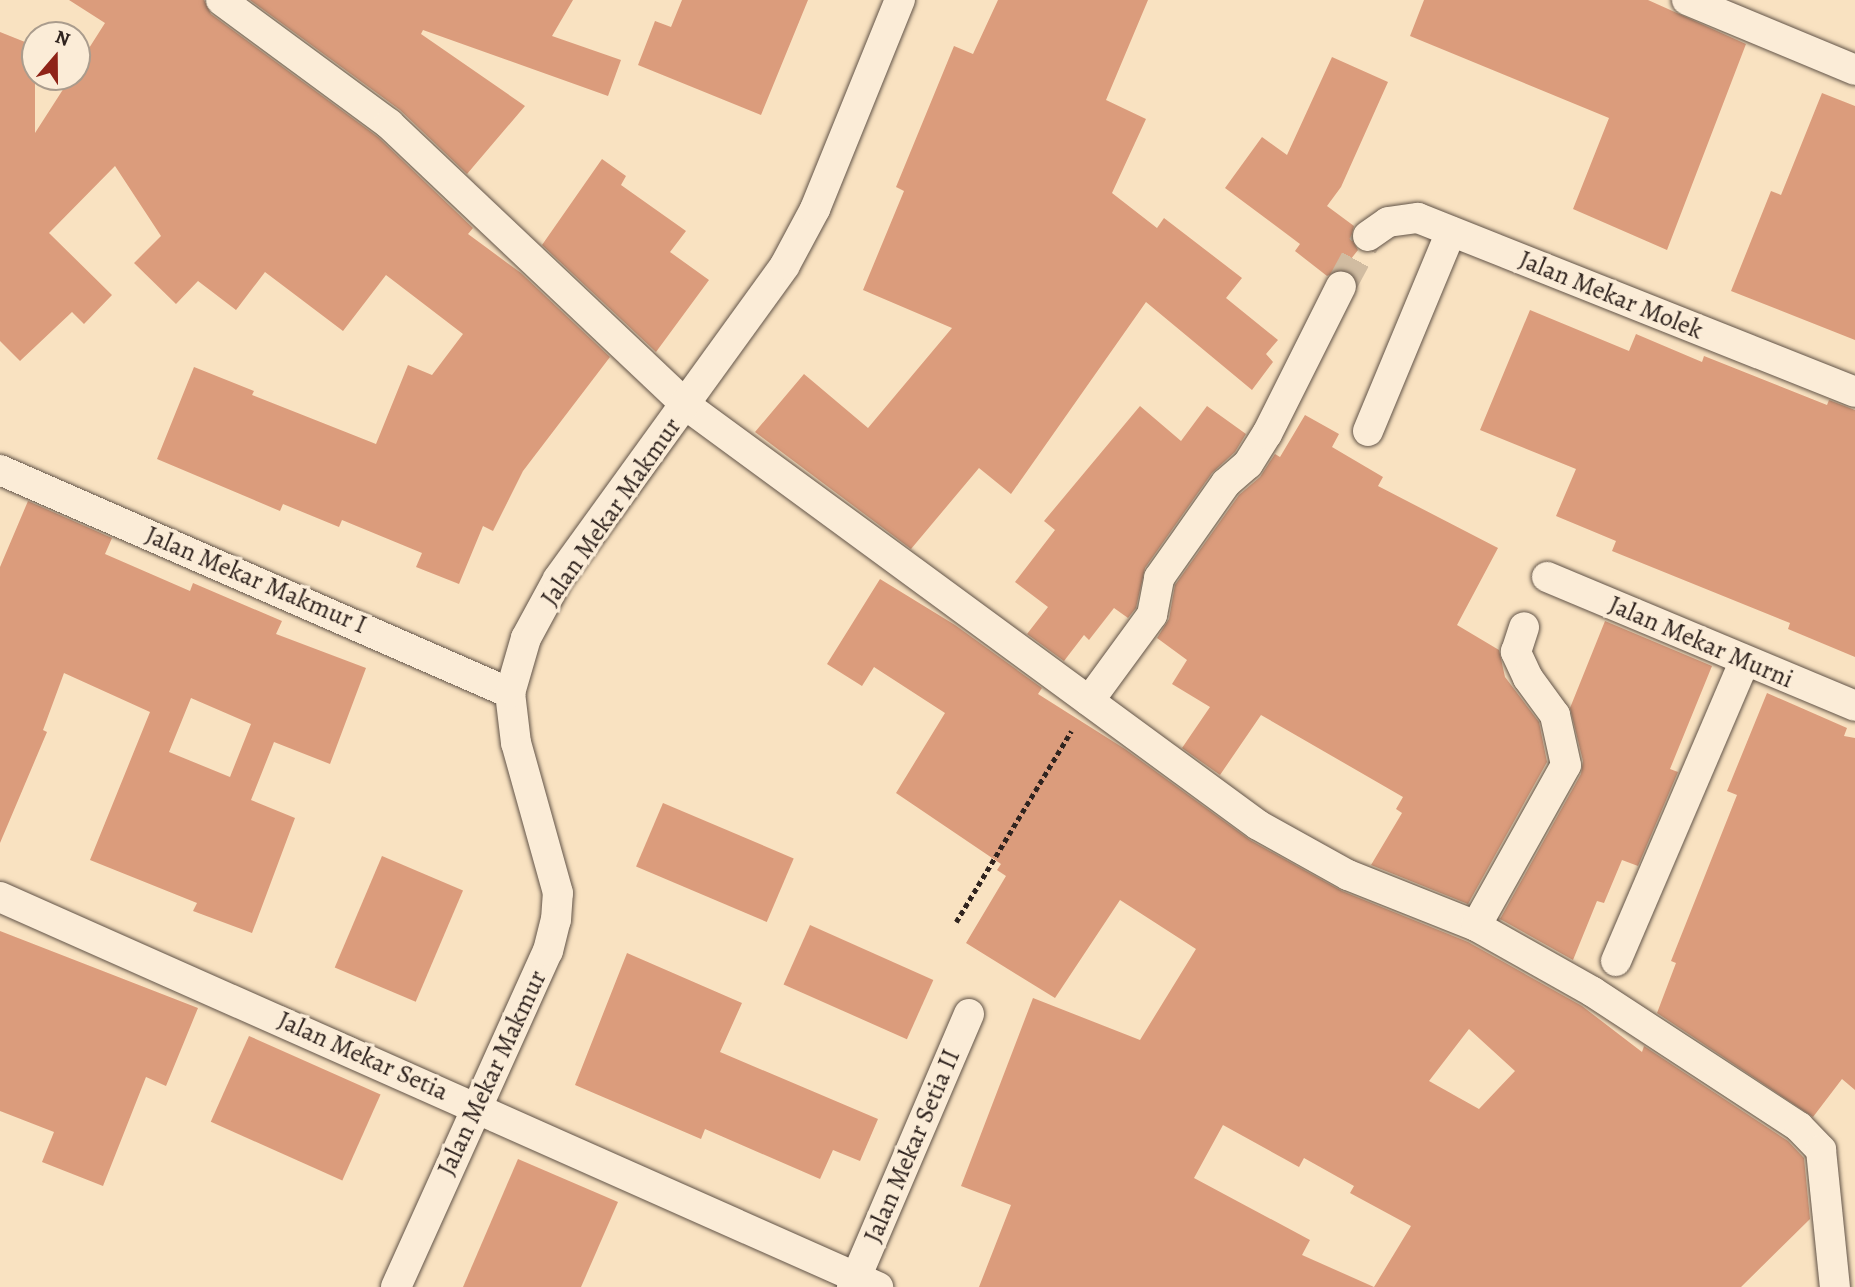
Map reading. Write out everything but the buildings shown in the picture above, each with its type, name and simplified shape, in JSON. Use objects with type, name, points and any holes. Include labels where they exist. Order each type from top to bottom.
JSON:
[{"type":"street","points":[[221,0],[389,124],[687,406],[1258,825],[1309,856],[1476,926],[1592,992],[1811,1138],[1821,1150],[1835,1287]]},
{"type":"street","name":"Jalan Mekar Makmur","points":[[396,1287],[476,1105],[548,951],[556,920],[558,893],[516,743],[510,693],[526,638],[558,579],[687,406],[785,265],[815,209],[900,0]]},
{"type":"street","points":[[1687,0],[1855,70]]},
{"type":"street","name":"Jalan Mekar Molek","points":[[1368,236],[1401,217],[1418,218],[1855,392]]},
{"type":"street","points":[[1367,431],[1451,232]]},
{"type":"street","points":[[1089,701],[1153,615],[1159,578],[1226,483],[1248,464],[1267,434],[1341,286]]},
{"type":"street","name":"Jalan Mekar Makmur I","points":[[0,470],[510,693]]},
{"type":"street","name":"Jalan Mekar Murni","points":[[1547,577],[1744,662],[1855,706]]},
{"type":"street","points":[[1476,926],[1566,765],[1555,715],[1528,678],[1516,652],[1524,627]]},
{"type":"street","points":[[1616,961],[1744,662]]},
{"type":"street","name":"Jalan Mekar Setia","points":[[0,897],[476,1105],[862,1284]]},
{"type":"street","name":"Jalan Mekar Setia II","points":[[862,1284],[968,1014]]},
{"type":"path","points":[[956,922],[1089,701]]},
{"type":"tunnel","points":[[1341,286],[1368,236]]}]
